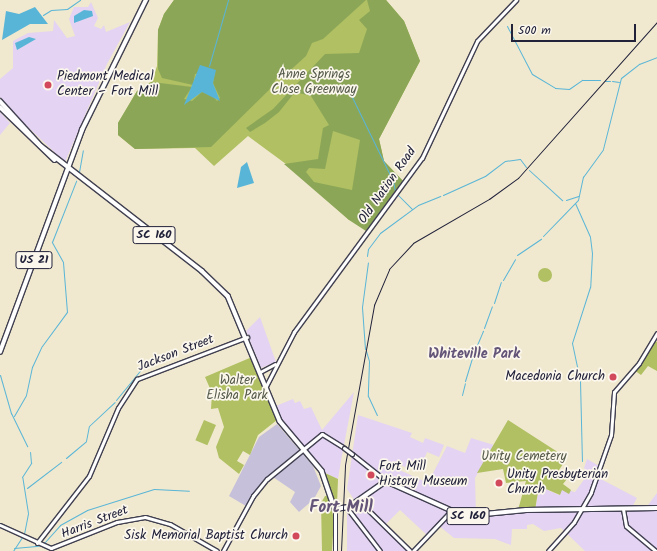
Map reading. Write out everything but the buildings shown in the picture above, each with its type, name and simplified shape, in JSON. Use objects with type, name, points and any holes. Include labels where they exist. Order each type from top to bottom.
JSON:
[{"type":"main road","name":"US 21","points":[[0,352],[68,168],[103,82],[146,0]]},
{"type":"main road","name":"SC 160","points":[[0,101],[26,132],[68,168],[227,295],[260,372]]},
{"type":"main road","name":"SC 160","points":[[0,107],[39,148],[68,168]]},
{"type":"main road","points":[[260,372],[282,427],[322,471],[335,509],[346,508],[386,481]]},
{"type":"main road","name":"SC 160","points":[[386,481],[451,511],[466,516],[582,509],[657,509]]},
{"type":"street","name":"Old Nation Road","points":[[266,386],[275,364],[297,327],[422,158],[477,41],[516,0]]},
{"type":"street","points":[[548,551],[582,509],[608,446],[614,392],[639,363],[657,333]]},
{"type":"street","name":"Jackson Street","points":[[37,543],[89,476],[118,408],[137,379],[246,337]]},
{"type":"street","points":[[260,372],[275,364]]},
{"type":"street","points":[[223,551],[262,484],[305,451],[323,434],[344,448],[386,481]]},
{"type":"street","points":[[358,501],[412,551],[451,511]]},
{"type":"street","points":[[346,508],[380,551]]},
{"type":"street","points":[[334,551],[335,509]]},
{"type":"street","points":[[623,510],[626,526],[656,551]]},
{"type":"street","name":"Harris Street","points":[[0,525],[37,543],[60,547],[106,526],[140,517],[170,524],[217,551]]},
{"type":"shaded area","name":"Piedmont Medical Center – Fort Mill","points":[[91,2],[98,18],[94,26],[101,29],[104,25],[106,32],[130,22],[107,64],[65,162],[14,114],[0,97],[0,79],[13,68],[13,41],[28,33],[53,31],[54,20],[67,38],[75,36],[69,19],[74,7],[88,7]]},
{"type":"shaded area","points":[[0,112],[10,123],[0,135]]},
{"type":"shaded area","points":[[260,317],[276,362],[261,368],[246,331]]},
{"type":"shaded area","points":[[354,392],[338,479],[325,473],[285,428],[276,406],[293,399],[295,403],[300,401],[304,409],[311,407],[322,430]]},
{"type":"shaded area","points":[[358,415],[412,433],[410,437],[423,443],[425,438],[444,445],[439,457],[427,452],[422,464],[412,461],[408,469],[396,462],[393,467],[428,483],[447,446],[465,453],[471,438],[494,445],[475,478],[476,514],[452,511],[462,516],[535,511],[539,486],[559,495],[562,489],[575,492],[588,474],[584,468],[587,459],[601,467],[597,477],[637,498],[631,509],[645,509],[657,493],[657,551],[585,551],[561,528],[544,531],[533,524],[527,525],[527,529],[512,529],[511,545],[495,539],[454,538],[438,525],[428,536],[400,510],[384,526],[411,551],[347,551],[347,509],[355,501],[347,489]]},
{"type":"shaded area","points":[[277,424],[313,466],[321,486],[314,499],[299,512],[290,502],[295,492],[270,475],[246,506],[229,496],[259,437]]},
{"type":"green space","name":"Anne Springs Close Greenway","points":[[174,0],[386,0],[404,21],[420,61],[379,139],[384,161],[403,181],[349,220],[290,167],[248,136],[214,166],[195,148],[135,149],[118,135],[118,123],[137,91],[152,81],[157,66],[158,30],[164,14]]},
{"type":"green space","points":[[174,0],[366,0],[323,39],[312,43],[306,56],[284,76],[278,76],[269,90],[211,147],[135,149],[118,135],[118,123],[137,91],[152,82],[192,87],[184,99],[192,101],[202,92],[212,95],[217,101],[220,98],[213,83],[215,70],[195,74],[193,85],[162,78],[158,69],[158,30],[164,14]]},
{"type":"green space","points":[[367,0],[386,0],[404,21],[420,61],[379,139],[384,161],[403,181],[366,231],[349,220],[284,164],[318,159],[323,128],[329,125],[311,96],[295,92],[279,112],[265,123],[250,132],[246,128],[273,109],[325,54],[359,53],[367,29],[359,20],[370,11]],"holes":[[[333,131],[360,140],[352,190],[314,182],[306,172],[309,168],[325,169]]]},
{"type":"green space","points":[[545,268],[550,270],[552,275],[550,280],[545,282],[540,280],[538,275],[540,270]]},
{"type":"green space","points":[[654,340],[657,342],[657,371],[648,366],[641,375],[634,370]]},
{"type":"green space","name":"Walter Elisha Park","points":[[252,357],[277,420],[258,435],[250,455],[243,451],[237,461],[244,465],[239,474],[219,458],[216,447],[224,427],[218,408],[211,409],[212,393],[205,377]]},
{"type":"green space","points":[[204,420],[216,425],[207,445],[195,440]]},
{"type":"green space","name":"Unity Cemetery","points":[[508,420],[567,458],[557,473],[567,479],[563,484],[571,490],[569,494],[562,490],[560,495],[539,486],[535,510],[518,510],[526,481],[506,483],[503,469],[477,473]]},
{"type":"green space","points":[[325,473],[338,479],[337,505],[335,503]]},
{"type":"green space","points":[[325,496],[328,496],[334,519],[332,551],[322,551],[321,503]]},
{"type":"water","points":[[35,7],[48,24],[30,24],[2,40],[6,11],[19,14]]},
{"type":"water","points":[[84,10],[92,11],[93,16],[74,23],[74,16]]},
{"type":"water","points":[[29,37],[36,39],[17,50],[15,43]]},
{"type":"water","points":[[200,65],[216,70],[213,83],[220,101],[202,92],[184,105]]},
{"type":"water","points":[[247,162],[254,183],[237,188],[241,167]]},
{"type":"waterway","points":[[43,15],[51,10],[67,9],[80,0]]},
{"type":"waterway","points":[[209,66],[228,0]]},
{"type":"waterway","points":[[507,26],[532,74],[555,88],[569,89],[582,80],[600,80]]},
{"type":"waterway","points":[[543,236],[578,200],[583,177],[603,149],[621,78],[639,64],[657,57]]},
{"type":"waterway","points":[[605,81],[610,81]]},
{"type":"waterway","points":[[612,81],[619,82]]},
{"type":"waterway","points":[[350,93],[393,181],[395,191]]},
{"type":"waterway","points":[[79,172],[83,150]]},
{"type":"waterway","points":[[443,195],[485,176],[505,161],[520,159],[526,167]]},
{"type":"waterway","points":[[529,170],[562,200]]},
{"type":"waterway","points":[[14,416],[26,395],[32,367],[42,346],[67,312],[63,262],[52,242],[76,181]]},
{"type":"waterway","points":[[397,194],[412,209]]},
{"type":"waterway","points":[[367,256],[368,249],[380,233],[418,205],[440,196]]},
{"type":"waterway","points":[[566,200],[578,196]]},
{"type":"waterway","points":[[575,203],[590,237],[592,253],[590,287],[572,343],[580,381],[582,461]]},
{"type":"waterway","points":[[517,255],[541,239]]},
{"type":"waterway","points":[[503,280],[515,259]]},
{"type":"waterway","points":[[365,349],[362,307],[368,262]]},
{"type":"waterway","points":[[494,303],[501,282]]},
{"type":"waterway","points":[[484,328],[492,306]]},
{"type":"waterway","points":[[474,352],[483,331]]},
{"type":"waterway","points":[[366,351],[369,361],[368,396],[377,415]]},
{"type":"waterway","points":[[116,400],[143,367],[171,355]]},
{"type":"waterway","points":[[465,381],[473,355]]},
{"type":"waterway","points":[[0,375],[11,413],[27,446]]},
{"type":"waterway","points":[[462,395],[465,383]]},
{"type":"waterway","points":[[66,458],[86,441],[89,426],[115,402]]},
{"type":"waterway","points":[[24,534],[28,513],[22,477],[31,463],[30,452]]},
{"type":"waterway","points":[[27,488],[61,462]]},
{"type":"waterway","points":[[44,543],[60,525],[87,510],[154,489],[189,491]]},
{"type":"waterway","points":[[13,551],[22,537]]},
{"type":"waterway","points":[[14,548],[39,546]]},
{"type":"railway","points":[[341,551],[345,465],[374,305],[389,269],[413,243],[489,199],[518,178],[657,22]]},
{"type":"place","name":"Piedmont Medical Center – Fort Mill","points":[[48,85]]},
{"type":"place","name":"Macedonia Church","points":[[613,377]]},
{"type":"place","name":"Fort Mill History Museum","points":[[371,475]]},
{"type":"place","name":"Unity Presbyterian Church","points":[[499,483]]},
{"type":"place","name":"Sisk Memorial Baptist Church","points":[[296,536]]},
{"type":"district","name":"Whiteville Park","points":[[474,354]]},
{"type":"district","name":"Fort Mill","points":[[341,508]]}]
